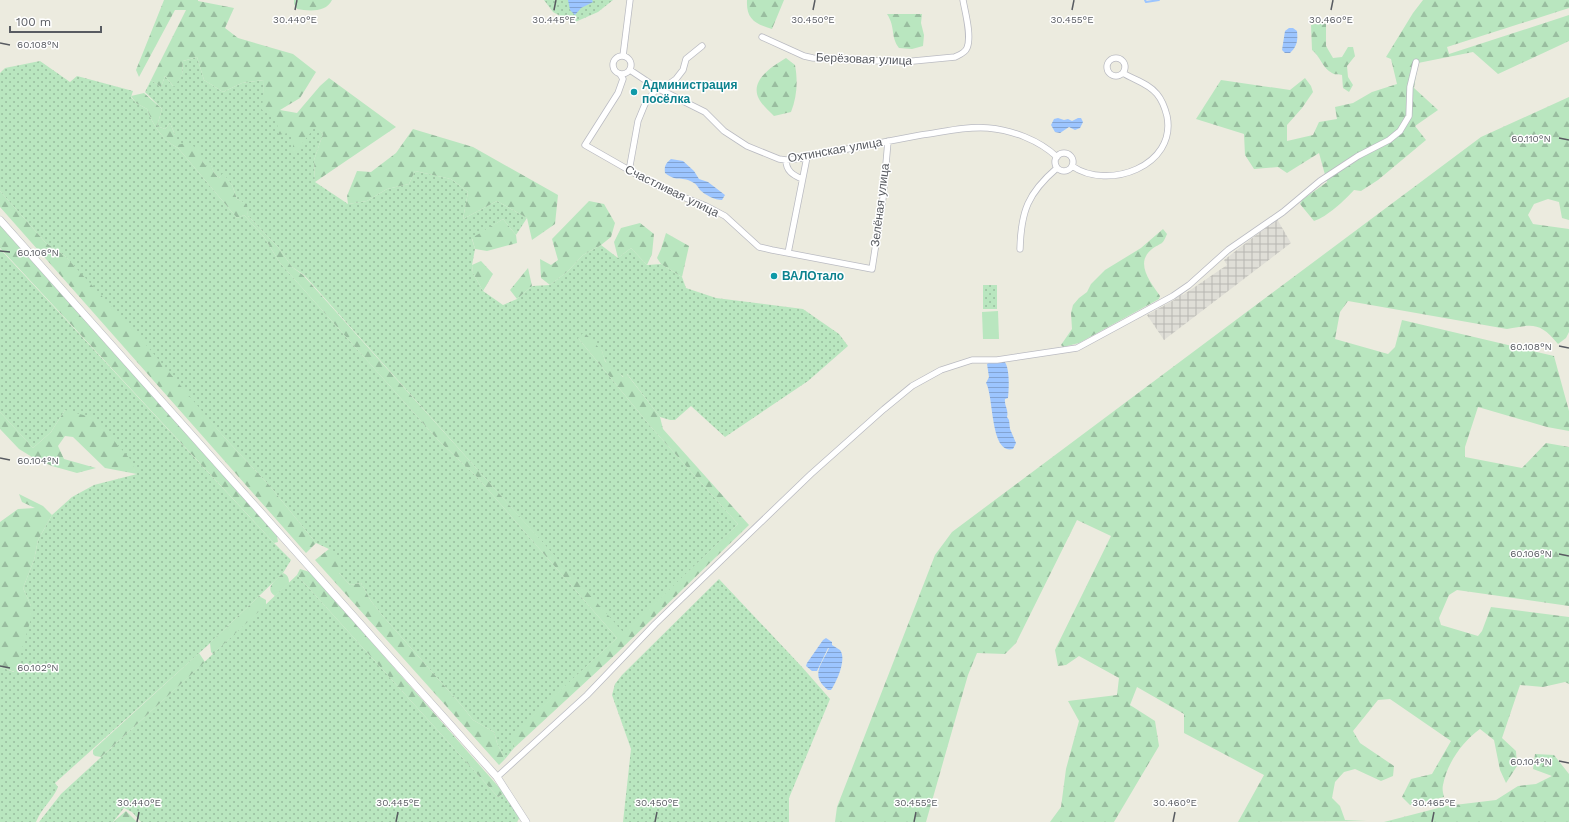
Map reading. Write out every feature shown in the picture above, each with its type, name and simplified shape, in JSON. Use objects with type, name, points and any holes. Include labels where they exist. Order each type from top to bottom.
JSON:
[{"type":"street","points":[[623,56],[630,0]]},
{"type":"street","name":"Берёзовая улица","points":[[762,37],[804,56],[814,58],[903,62],[955,57],[967,48],[968,32],[963,0]]},
{"type":"street","points":[[629,171],[638,121],[645,104],[657,88],[669,84],[676,79],[683,70],[686,59],[702,46]]},
{"type":"street","points":[[623,56],[630,60],[632,64],[630,70],[625,74],[620,74],[613,68],[613,64],[618,57],[623,56]]},
{"type":"street","points":[[496,777],[587,695],[654,624],[811,474],[912,386],[941,370],[972,360],[998,360],[1076,348],[1173,296],[1189,285],[1228,250],[1283,212],[1320,181],[1358,156],[1389,140],[1400,131],[1409,116],[1410,87],[1416,62]]},
{"type":"street","name":"Охтинская улица","points":[[630,70],[657,88],[701,110],[724,131],[747,146],[769,156],[786,160],[969,127],[1002,130],[1021,136],[1036,143],[1057,157],[1062,153],[1071,156],[1073,160],[1072,166],[1078,170],[1092,175],[1112,176],[1142,167],[1151,161],[1164,142],[1168,131],[1168,121],[1161,101],[1156,93],[1142,82],[1123,73]]},
{"type":"street","name":"Счастливая улица","points":[[620,74],[623,80],[618,93],[585,145],[629,171],[725,216],[759,247],[872,269]]},
{"type":"street","name":"Зелёная улица","points":[[872,269],[883,198],[888,141]]},
{"type":"street","points":[[788,253],[807,157]]},
{"type":"street","points":[[1057,157],[1055,164],[1061,171],[1066,171],[1072,166]]},
{"type":"street","points":[[786,160],[789,171],[802,179]]},
{"type":"street","points":[[1020,249],[1022,216],[1037,187],[1057,168]]},
{"type":"street","points":[[0,220],[496,777],[526,822]]},
{"type":"shaded area","points":[[1277,219],[1291,243],[1164,340],[1147,315],[1182,294],[1183,295],[1227,265],[1224,260]]},
{"type":"green space","points":[[164,0],[198,0],[234,8],[225,28],[238,38],[293,54],[316,72],[300,98],[280,110],[297,113],[320,86],[329,78],[396,127],[315,182],[314,160],[323,134],[315,127],[293,155],[293,132],[278,135],[277,118],[262,110],[264,80],[242,83],[223,92],[204,80],[197,57],[183,61],[182,75],[174,87],[165,76],[161,87],[151,80],[186,10],[175,10],[139,77],[136,70]]},
{"type":"green space","points":[[294,0],[332,0],[326,7],[321,9],[306,10],[297,9],[294,4]]},
{"type":"green space","points":[[544,0],[613,0],[598,12],[573,23],[553,12]]},
{"type":"green space","points":[[747,0],[784,0],[772,29],[756,23],[753,20],[748,12]]},
{"type":"green space","points":[[1423,0],[1569,0],[1569,8],[1447,47],[1449,54],[1569,15],[1569,41],[1498,74],[1473,52],[1418,63],[1414,88],[1438,110],[1415,126],[1426,140],[1378,180],[1361,191],[1354,190],[1330,212],[1314,221],[1300,204],[1302,200],[1327,182],[1319,153],[1287,173],[1278,167],[1254,169],[1245,155],[1244,134],[1196,119],[1221,80],[1290,90],[1305,78],[1311,86],[1313,92],[1302,108],[1287,125],[1287,141],[1313,135],[1319,122],[1337,119],[1335,107],[1353,103],[1372,92],[1397,84],[1391,59],[1386,57],[1413,13]]},
{"type":"green space","points":[[887,14],[922,14],[921,23],[924,35],[923,46],[912,49],[899,48],[896,44],[890,19]]},
{"type":"green space","points":[[1320,23],[1326,24],[1326,46],[1333,58],[1342,57],[1348,47],[1353,47],[1355,56],[1347,66],[1348,77],[1353,85],[1349,92],[1343,88],[1342,75],[1334,74],[1329,71],[1312,50],[1311,25]]},
{"type":"green space","points":[[197,57],[204,80],[223,92],[242,83],[264,80],[263,110],[278,118],[293,132],[293,154],[315,126],[323,134],[314,160],[315,182],[348,204],[367,201],[387,189],[409,184],[415,171],[451,179],[468,192],[463,219],[497,201],[527,218],[516,235],[503,219],[472,239],[475,249],[472,265],[473,273],[483,291],[503,305],[517,299],[532,286],[550,285],[568,271],[583,255],[601,245],[618,258],[631,248],[647,265],[661,264],[682,277],[686,288],[716,298],[803,309],[839,334],[848,346],[808,381],[725,437],[691,406],[675,420],[660,417],[627,374],[624,377],[613,369],[607,364],[602,351],[578,338],[651,427],[738,524],[624,634],[304,275],[292,267],[278,247],[248,216],[246,204],[237,199],[232,185],[223,174],[219,178],[214,173],[210,163],[206,167],[202,161],[175,145],[175,135],[170,123],[165,129],[157,126],[162,109],[145,92],[151,80],[161,87],[165,76],[173,86],[182,75],[183,61]]},
{"type":"green space","points":[[786,58],[795,65],[797,83],[795,101],[791,112],[774,116],[759,99],[757,86],[764,74],[769,69]]},
{"type":"green space","points":[[40,61],[70,82],[77,76],[133,91],[131,97],[136,103],[147,109],[155,126],[167,141],[178,148],[237,218],[244,215],[264,237],[280,263],[439,441],[477,477],[617,638],[513,735],[514,748],[505,759],[497,743],[494,732],[473,720],[382,615],[371,601],[361,583],[350,585],[339,573],[329,549],[316,543],[269,485],[224,437],[65,256],[46,243],[0,191],[0,73],[5,68]]},
{"type":"green space","points":[[144,93],[162,109],[157,126],[165,129],[170,123],[175,135],[176,145],[187,143],[199,149],[202,161],[206,166],[210,162],[214,173],[219,178],[223,173],[232,185],[237,199],[247,204],[248,216],[278,247],[292,267],[303,275],[624,633],[738,524],[651,427],[578,338],[584,332],[602,351],[605,361],[623,377],[626,373],[660,417],[663,429],[749,525],[617,653],[514,748],[512,735],[617,638],[477,477],[439,441],[280,263],[264,237],[244,215],[237,218],[178,148],[167,141],[155,126],[147,109],[136,103],[131,96]]},
{"type":"green space","points":[[1569,97],[1569,220],[1562,218],[1559,202],[1548,199],[1534,204],[1528,215],[1533,224],[1569,229],[1569,332],[1566,338],[1558,344],[1546,332],[1536,326],[1523,326],[1507,329],[1348,301],[1340,312],[1335,339],[1388,354],[1395,347],[1402,320],[1554,356],[1569,411],[1569,431],[1547,427],[1478,407],[1465,447],[1465,457],[1522,468],[1546,443],[1569,447],[1569,606],[1457,590],[1449,595],[1439,618],[1441,625],[1478,636],[1482,631],[1491,607],[1569,617],[1569,684],[1565,682],[1543,687],[1520,685],[1502,738],[1516,751],[1517,766],[1506,783],[1500,770],[1494,740],[1480,729],[1462,746],[1452,761],[1443,785],[1444,797],[1410,805],[1402,797],[1411,779],[1432,774],[1451,741],[1390,699],[1378,700],[1353,731],[1360,743],[1394,766],[1393,776],[1381,781],[1355,769],[1344,772],[1335,782],[1332,798],[1340,806],[1345,820],[1367,821],[1238,822],[1264,775],[1184,733],[1184,714],[1137,687],[1130,705],[1155,721],[1159,746],[1114,822],[1050,822],[1061,807],[1066,769],[1079,721],[1068,701],[1117,695],[1119,678],[1079,656],[1066,665],[1058,666],[1055,650],[1111,536],[1077,520],[1016,643],[1005,654],[977,653],[968,675],[926,822],[835,822],[837,807],[935,555],[952,532],[1481,137]]},
{"type":"green space","points":[[413,129],[473,147],[558,195],[555,224],[532,240],[527,218],[497,201],[463,219],[468,192],[451,179],[415,171],[409,184],[387,189],[367,201],[348,204],[347,196],[357,171],[371,172],[396,153]]},
{"type":"green space","points":[[0,191],[46,243],[65,256],[136,333],[224,437],[269,485],[316,543],[306,553],[0,207]]},
{"type":"green space","points":[[589,201],[604,204],[615,223],[611,237],[601,245],[583,255],[568,271],[550,285],[541,278],[540,259],[551,265],[558,260],[552,239]]},
{"type":"green space","points":[[503,219],[516,235],[517,243],[487,251],[475,249],[472,238]]},
{"type":"green space","points":[[0,222],[277,536],[278,542],[274,543],[0,248]]},
{"type":"green space","points":[[640,223],[654,234],[652,254],[647,265],[631,248],[618,258],[614,242],[621,228]]},
{"type":"green space","points":[[1163,229],[1167,234],[1164,240],[1152,249],[1144,260],[1146,273],[1160,296],[1159,299],[1079,343],[1063,347],[1061,345],[1072,329],[1071,313],[1073,305],[1087,292],[1091,284],[1105,270],[1141,248]]},
{"type":"green space","points":[[666,233],[689,246],[682,277],[661,264],[657,258]]},
{"type":"green space","points":[[0,249],[291,560],[283,573],[207,646],[55,783],[58,787],[36,822],[0,822],[0,667],[14,672],[31,606],[23,588],[34,560],[38,540],[52,515],[72,497],[94,485],[137,474],[65,410],[51,432],[33,448],[0,412]]},
{"type":"green space","points":[[481,261],[493,274],[483,291],[473,273],[472,265]]},
{"type":"green space","points":[[528,268],[532,286],[517,299],[510,290]]},
{"type":"green space","points":[[983,285],[997,285],[997,309],[983,309]]},
{"type":"green space","points":[[998,311],[999,339],[983,339],[982,312]]},
{"type":"green space","points":[[65,410],[94,418],[131,460],[137,474],[105,468],[73,437],[65,436],[58,446],[64,459],[96,468],[77,473],[52,466],[19,449],[0,429],[0,412],[33,448],[51,432]]},
{"type":"green space","points":[[19,494],[43,506],[52,515],[38,540],[34,560],[23,588],[31,606],[31,619],[15,672],[0,667],[0,522],[18,509],[35,508],[22,502]]},
{"type":"green space","points":[[329,549],[341,563],[339,573],[350,585],[361,583],[371,601],[382,615],[473,720],[494,732],[497,743],[505,759],[499,765],[315,560]]},
{"type":"green space","points":[[300,569],[310,572],[504,793],[498,797],[297,575]]},
{"type":"green space","points":[[283,573],[288,577],[289,583],[275,596],[270,590],[272,584]]},
{"type":"green space","points":[[297,575],[498,797],[505,793],[520,817],[517,822],[141,822],[132,812],[124,808],[113,822],[39,822],[61,794]]},
{"type":"green space","points":[[719,579],[830,699],[789,798],[789,822],[623,822],[631,749],[612,695],[615,684],[622,675]]},
{"type":"green space","points":[[259,596],[266,600],[266,605],[213,654],[211,652],[210,643]]},
{"type":"green space","points":[[199,653],[205,662],[101,757],[93,754],[93,750]]},
{"type":"green space","points":[[1535,754],[1554,755],[1569,774],[1569,822],[1384,822],[1446,806],[1496,800],[1518,786],[1536,784],[1552,776],[1533,769]]},
{"type":"green space","points":[[126,811],[137,822],[113,822]]},
{"type":"water","points":[[568,0],[592,0],[593,2],[581,8],[575,15],[570,10]]},
{"type":"water","points":[[1289,28],[1293,28],[1297,31],[1297,41],[1296,46],[1290,53],[1285,53],[1282,50],[1285,31]]},
{"type":"water","points":[[1058,118],[1072,121],[1081,118],[1083,122],[1080,128],[1075,130],[1069,127],[1060,133],[1055,132],[1051,125],[1054,119]]},
{"type":"water","points":[[671,159],[683,161],[694,171],[699,179],[708,182],[725,195],[722,200],[707,195],[700,190],[696,184],[686,179],[673,178],[665,173],[666,165]]},
{"type":"water","points":[[1004,361],[1009,378],[1008,398],[1005,399],[1007,417],[1016,443],[1013,449],[1006,448],[1000,443],[996,434],[989,390],[986,383],[989,377],[987,364],[990,362]]},
{"type":"water","points":[[826,638],[832,642],[832,645],[840,650],[842,654],[842,664],[831,690],[828,690],[823,685],[819,680],[818,675],[820,665],[829,648],[828,648],[817,671],[812,671],[806,666],[823,640]]},
{"type":"waterway","points":[[1145,0],[1146,2],[1159,0]]},
{"type":"place","name":"Администрация посёлка","points":[[634,92]]},
{"type":"place","name":"ВАЛОтало","points":[[774,276]]}]
